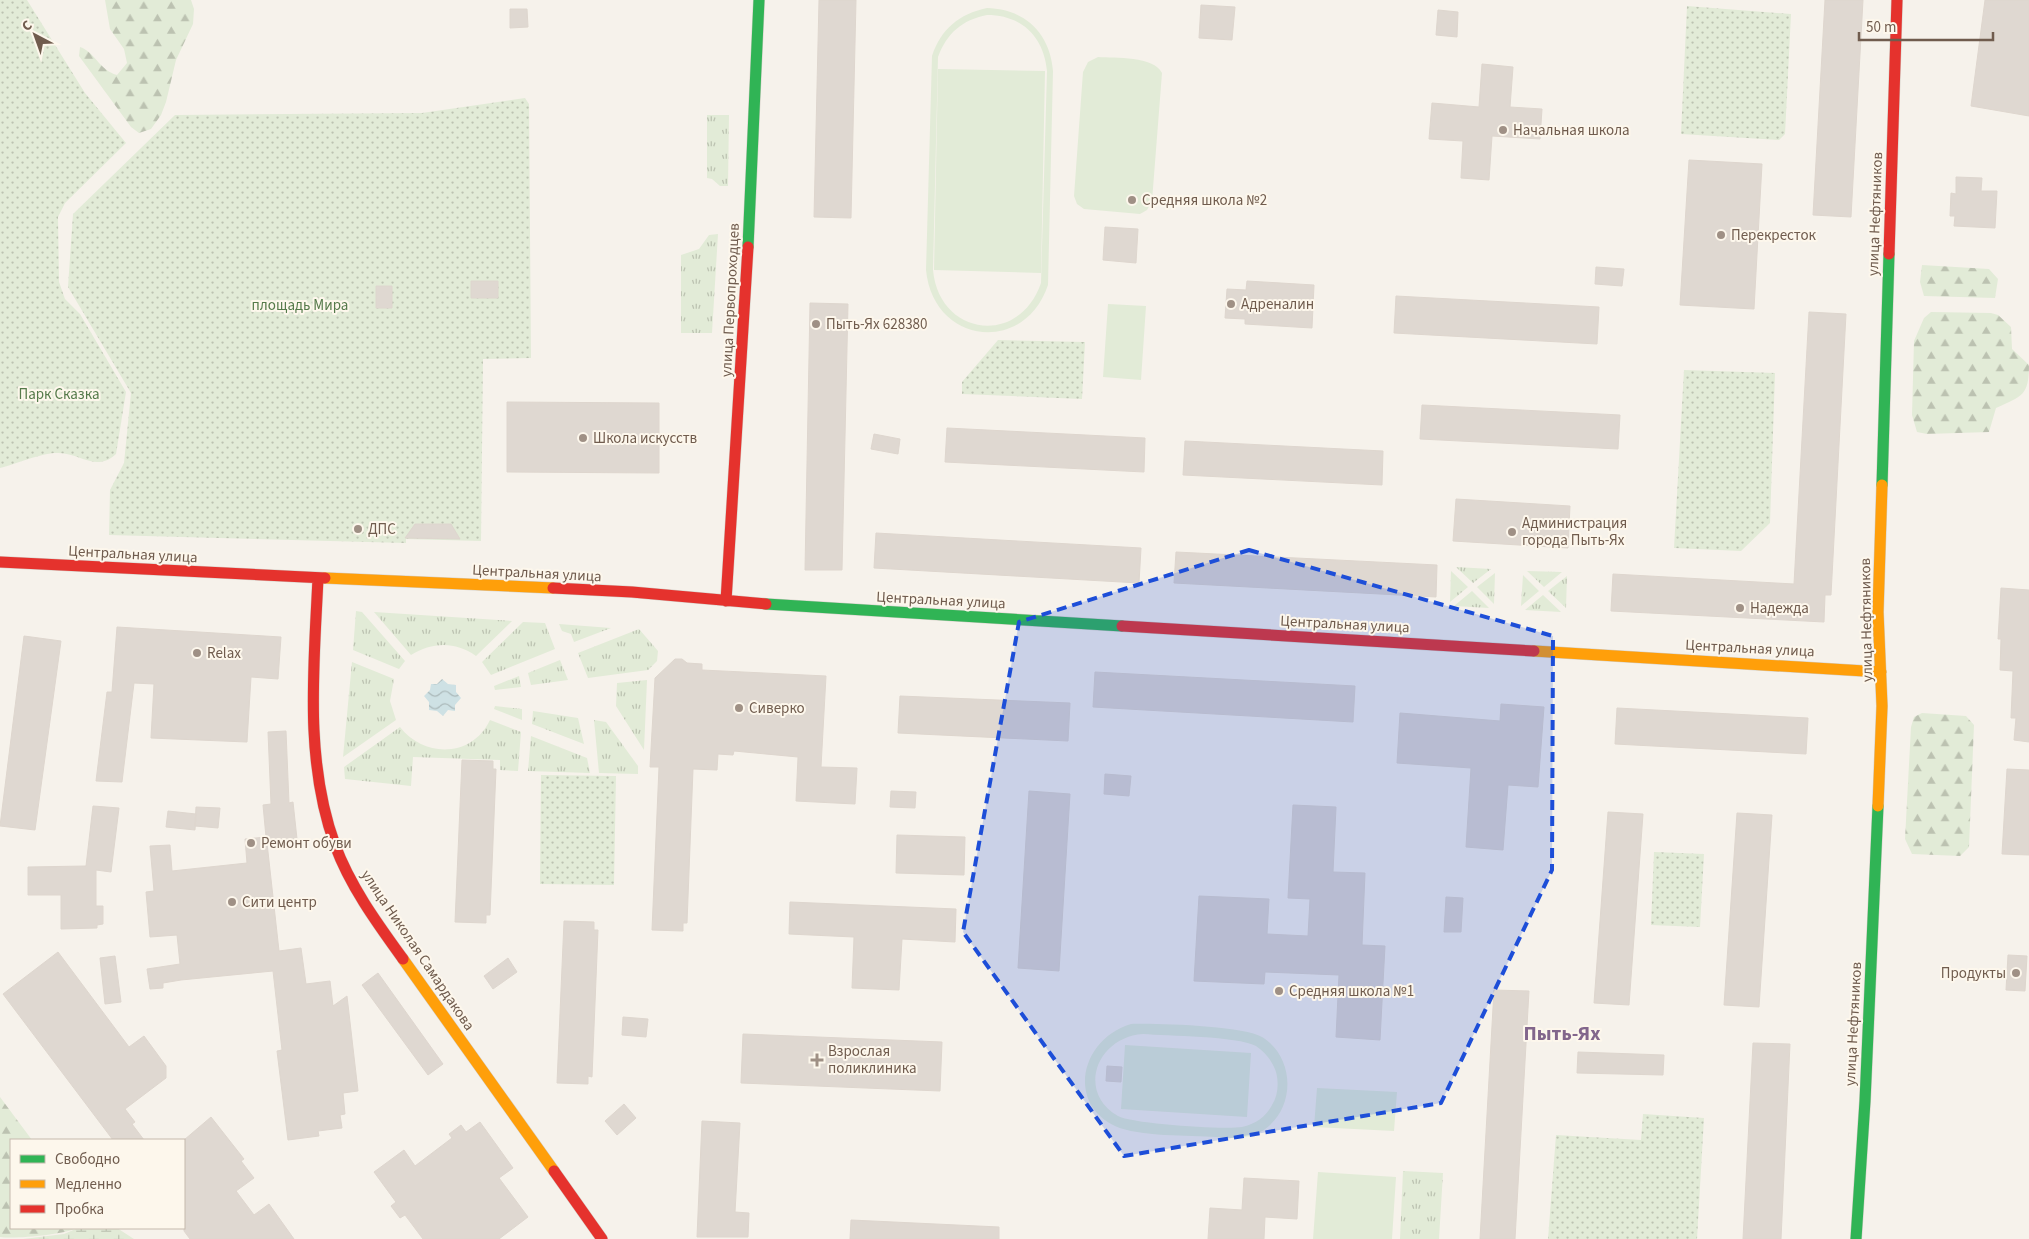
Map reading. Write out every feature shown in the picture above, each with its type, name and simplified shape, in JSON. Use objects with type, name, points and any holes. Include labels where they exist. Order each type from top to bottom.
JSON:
[{"type":"street","name":"улица Первопроходцев","points":[[726,600],[748,236],[759,0]]},
{"type":"street","name":"улица Нефтяников","points":[[1856,1239],[1865,1101],[1882,706],[1878,612],[1897,0]]},
{"type":"street","name":"Центральная улица","points":[[0,562],[632,592],[789,606],[1880,672]]},
{"type":"street","name":"улица Николая Самардакова","points":[[318,578],[314,685],[316,753],[322,797],[338,852],[363,897],[399,952],[602,1239]]},
{"type":"highlighted area","points":[[1249,550],[1553,636],[1552,870],[1441,1103],[1124,1156],[963,932],[1019,622]]},
{"type":"green space","name":"Парк Сказка","points":[[0,0],[27,0],[85,93],[126,143],[65,203],[58,217],[59,282],[65,299],[80,314],[126,392],[116,454],[101,462],[94,462],[73,455],[51,453],[0,468]]},
{"type":"green space","points":[[105,0],[191,0],[194,9],[193,24],[176,60],[161,115],[151,129],[139,133],[131,127],[79,56],[80,47],[90,53],[111,73],[117,75],[127,63],[124,49],[110,29]]},
{"type":"green space","points":[[1687,6],[1791,14],[1785,134],[1779,140],[1681,134]]},
{"type":"green space","points":[[987,8],[1001,9],[1024,18],[1041,35],[1047,45],[1053,71],[1048,285],[1036,308],[1020,323],[1001,331],[981,332],[961,326],[945,314],[932,295],[926,270],[932,56],[940,38],[952,24]],"holes":[[[987,15],[1000,16],[1021,24],[1036,38],[1045,59],[1047,71],[1041,283],[1030,304],[1016,317],[999,324],[981,325],[964,320],[949,309],[938,292],[933,270],[938,57],[951,34],[963,24]]]},
{"type":"green space","points":[[1098,57],[1133,59],[1151,63],[1158,67],[1162,73],[1152,201],[1147,210],[1140,214],[1084,209],[1077,204],[1074,196],[1083,72],[1088,62]]},
{"type":"green space","points":[[938,69],[1045,71],[1041,273],[934,270]]},
{"type":"green space","name":"площадь Мира","points":[[525,98],[529,104],[531,358],[483,359],[481,541],[406,539],[406,543],[109,535],[110,490],[124,463],[131,393],[68,287],[73,214],[175,115],[422,113]]},
{"type":"green space","points":[[707,115],[729,115],[728,186],[720,186],[712,179],[707,178]]},
{"type":"green space","points":[[718,234],[712,333],[681,333],[681,255],[699,249],[709,235]]},
{"type":"green space","points":[[1922,265],[1989,269],[1998,279],[1995,298],[1924,296],[1920,282]]},
{"type":"green space","points":[[1108,304],[1146,306],[1141,380],[1103,377]]},
{"type":"green space","points":[[1931,312],[1991,313],[1998,315],[2011,327],[2012,349],[2029,365],[2028,383],[2022,394],[1996,408],[1989,432],[1927,434],[1917,432],[1912,415],[1914,341],[1924,318]]},
{"type":"green space","points":[[998,340],[1085,342],[1082,399],[962,394],[962,382]]},
{"type":"green space","points":[[1684,370],[1775,373],[1770,523],[1741,551],[1674,548]]},
{"type":"green space","points":[[1456,567],[1491,569],[1473,583]]},
{"type":"green space","points":[[1451,571],[1468,587],[1450,602]]},
{"type":"green space","points":[[1527,571],[1562,572],[1544,587]]},
{"type":"green space","points":[[1495,573],[1494,604],[1477,587]]},
{"type":"green space","points":[[1523,575],[1539,591],[1521,606]]},
{"type":"green space","points":[[1567,576],[1566,608],[1548,591]]},
{"type":"green space","points":[[1472,591],[1489,608],[1454,606]]},
{"type":"green space","points":[[1543,595],[1561,612],[1525,610]]},
{"type":"green space","points":[[356,611],[362,612],[405,661],[399,669],[353,650]]},
{"type":"green space","points":[[374,612],[512,621],[476,656],[460,648],[444,645],[427,648],[411,655]]},
{"type":"green space","points":[[523,622],[545,623],[555,649],[491,675],[482,662]]},
{"type":"green space","points":[[559,624],[611,628],[574,642],[571,634],[562,631]]},
{"type":"green space","points":[[639,629],[658,651],[657,661],[648,670],[588,678],[578,653]]},
{"type":"green space","points":[[560,660],[568,680],[531,685],[528,673]]},
{"type":"green space","points":[[352,662],[394,679],[390,701],[396,720],[343,757]]},
{"type":"green space","points":[[519,676],[521,687],[495,690],[494,686]]},
{"type":"green space","points":[[647,680],[644,750],[616,706],[617,683]]},
{"type":"green space","points":[[495,706],[522,709],[522,720],[494,709]]},
{"type":"green space","points":[[533,711],[578,718],[584,744],[532,724]]},
{"type":"green space","points":[[1922,713],[1966,716],[1974,725],[1969,847],[1960,856],[1912,854],[1905,839],[1911,727],[1914,717]]},
{"type":"green space","points":[[490,720],[521,732],[518,771],[500,770],[500,760],[413,757],[411,786],[345,779],[344,767],[400,727],[410,737],[422,744],[434,748],[447,749],[460,747],[472,741],[482,732]]},
{"type":"green space","points":[[594,720],[606,722],[638,766],[638,774],[599,773]]},
{"type":"green space","points":[[531,736],[587,758],[590,773],[528,771]]},
{"type":"green space","points":[[541,775],[616,776],[614,885],[540,884]]},
{"type":"green space","points":[[1654,852],[1704,854],[1700,927],[1651,925]]},
{"type":"green space","points":[[1131,1024],[1159,1024],[1237,1030],[1262,1037],[1274,1047],[1282,1060],[1287,1074],[1287,1089],[1284,1103],[1278,1116],[1268,1127],[1254,1135],[1230,1138],[1150,1134],[1125,1130],[1115,1126],[1100,1116],[1090,1102],[1085,1088],[1086,1072],[1091,1057],[1101,1043],[1114,1032]],"holes":[[[1143,1034],[1218,1038],[1256,1046],[1271,1061],[1277,1076],[1277,1094],[1270,1109],[1256,1122],[1232,1128],[1159,1124],[1118,1116],[1105,1106],[1098,1093],[1095,1080],[1098,1067],[1104,1055],[1114,1045],[1127,1037]]]},
{"type":"green space","points":[[1125,1045],[1251,1053],[1247,1117],[1121,1109]]},
{"type":"green space","points":[[1317,1088],[1397,1092],[1394,1131],[1314,1127]]},
{"type":"green space","points":[[0,1097],[31,1139],[10,1139],[10,1229],[74,1229],[39,1236],[0,1237]]},
{"type":"green space","points":[[1643,1114],[1704,1118],[1697,1239],[1548,1239],[1556,1135],[1641,1140]]},
{"type":"green space","points":[[1403,1171],[1443,1173],[1439,1239],[1400,1239]]},
{"type":"green space","points":[[1318,1172],[1396,1177],[1392,1239],[1313,1239]]},
{"type":"green space","points":[[76,1229],[119,1229],[134,1239],[23,1239],[64,1234]]},
{"type":"water","points":[[442,679],[448,684],[456,685],[456,692],[461,698],[455,705],[455,711],[448,710],[443,716],[437,711],[429,710],[429,702],[424,696],[430,690],[431,684],[437,684]]},
{"type":"building","points":[[819,0],[856,0],[851,218],[814,217]]},
{"type":"building","points":[[1825,0],[1863,0],[1851,217],[1813,215]]},
{"type":"building","points":[[1985,0],[2029,0],[2029,116],[1971,106]]},
{"type":"building","points":[[1201,5],[1235,7],[1232,40],[1199,38]]},
{"type":"building","points":[[510,9],[527,9],[528,27],[510,28]]},
{"type":"building","points":[[1438,10],[1458,12],[1457,37],[1436,35]]},
{"type":"building","points":[[1482,64],[1513,67],[1510,107],[1542,109],[1540,139],[1492,136],[1489,180],[1461,178],[1463,141],[1429,139],[1432,103],[1479,107]]},
{"type":"building","name":"Перекресток","points":[[1689,160],[1762,164],[1754,309],[1680,305]]},
{"type":"building","points":[[1956,177],[1982,178],[1981,191],[1997,191],[1995,228],[1954,226],[1955,216],[1950,216],[1951,193],[1956,194]]},
{"type":"building","points":[[1105,227],[1138,229],[1136,263],[1103,260]]},
{"type":"building","points":[[1596,267],[1624,269],[1622,286],[1595,284]]},
{"type":"building","points":[[471,281],[498,281],[498,298],[471,298]]},
{"type":"building","points":[[1247,281],[1314,285],[1312,328],[1245,324],[1245,319],[1225,318],[1227,289],[1246,290]]},
{"type":"building","points":[[376,286],[392,286],[392,308],[376,308]]},
{"type":"building","points":[[1396,296],[1599,307],[1597,344],[1394,333]]},
{"type":"building","points":[[810,303],[848,304],[842,570],[805,570]]},
{"type":"building","points":[[1809,312],[1846,314],[1831,595],[1825,595],[1824,622],[1611,611],[1613,574],[1794,584]]},
{"type":"building","name":"Школа искусств","points":[[507,402],[659,403],[659,473],[507,472]]},
{"type":"building","points":[[1422,405],[1620,415],[1618,449],[1420,439]]},
{"type":"building","points":[[947,428],[1145,438],[1144,472],[945,462]]},
{"type":"building","points":[[874,434],[900,439],[898,454],[871,449]]},
{"type":"building","points":[[1185,441],[1383,451],[1382,485],[1183,475]]},
{"type":"building","points":[[1456,499],[1570,506],[1568,548],[1453,541]]},
{"type":"building","points":[[415,524],[451,524],[460,539],[405,538]]},
{"type":"building","points":[[876,533],[1141,548],[1139,583],[874,568]]},
{"type":"building","points":[[1176,552],[1437,565],[1436,597],[1174,583]]},
{"type":"building","points":[[2001,588],[2029,590],[2029,742],[2014,740],[2016,718],[2011,718],[2013,671],[2000,670],[2001,639],[1998,639]]},
{"type":"building","points":[[117,627],[281,637],[278,679],[251,677],[247,742],[151,738],[154,684],[134,683],[122,782],[96,781],[107,692],[112,692]]},
{"type":"building","points":[[24,636],[61,641],[35,830],[0,826]]},
{"type":"building","name":"Сиверко","points":[[675,659],[682,659],[687,663],[702,664],[702,670],[826,676],[821,767],[857,768],[855,804],[796,801],[798,757],[734,751],[733,755],[718,754],[717,770],[693,769],[687,923],[683,923],[683,931],[652,930],[659,767],[650,767],[655,678]]},
{"type":"building","points":[[1095,672],[1355,686],[1353,722],[1093,707]]},
{"type":"building","points":[[900,696],[1070,703],[1068,741],[898,733]]},
{"type":"building","points":[[1501,704],[1544,707],[1538,787],[1508,785],[1503,850],[1466,847],[1471,768],[1397,763],[1400,713],[1500,721]]},
{"type":"building","points":[[1617,708],[1808,718],[1806,754],[1615,744]]},
{"type":"building","points":[[286,731],[289,803],[293,802],[297,839],[267,843],[279,951],[301,948],[306,984],[330,981],[333,1006],[347,996],[358,1091],[343,1093],[345,1114],[340,1115],[342,1128],[318,1131],[319,1136],[288,1140],[277,1051],[282,1050],[273,971],[181,980],[163,983],[163,988],[150,989],[147,969],[180,964],[177,935],[150,937],[146,892],[154,891],[150,846],[170,845],[172,871],[247,863],[245,839],[266,837],[263,805],[271,804],[268,732]]},
{"type":"building","points":[[462,760],[493,761],[493,769],[496,769],[490,915],[486,915],[486,923],[455,922]]},
{"type":"building","points":[[2007,769],[2029,770],[2029,855],[2002,854]]},
{"type":"building","points":[[1105,774],[1131,776],[1129,796],[1104,794]]},
{"type":"building","points":[[891,791],[916,792],[915,808],[890,807]]},
{"type":"building","points":[[1029,791],[1070,794],[1059,971],[1018,968]]},
{"type":"building","points":[[1293,805],[1336,807],[1333,872],[1365,873],[1362,945],[1385,946],[1380,1040],[1336,1037],[1339,975],[1265,972],[1264,984],[1194,981],[1199,896],[1269,899],[1267,934],[1308,936],[1310,899],[1288,898]]},
{"type":"building","points":[[93,806],[119,808],[111,872],[96,870],[96,906],[103,906],[103,924],[97,925],[97,928],[61,929],[61,895],[28,895],[28,867],[86,866]]},
{"type":"building","points":[[196,807],[220,808],[218,828],[195,826]]},
{"type":"building","points":[[168,811],[196,814],[195,830],[166,827]]},
{"type":"building","points":[[1608,812],[1643,814],[1629,1005],[1594,1003]]},
{"type":"building","points":[[1737,813],[1772,815],[1759,1007],[1724,1005]]},
{"type":"building","points":[[897,835],[965,837],[964,875],[896,873]]},
{"type":"building","points":[[1446,897],[1463,898],[1461,932],[1444,932]]},
{"type":"building","points":[[790,902],[956,909],[955,942],[902,939],[899,990],[852,988],[854,937],[789,934]]},
{"type":"building","points":[[564,921],[594,922],[594,930],[598,930],[592,1077],[588,1076],[588,1084],[557,1083]]},
{"type":"building","points":[[58,952],[129,1047],[144,1036],[166,1066],[166,1078],[125,1109],[135,1122],[132,1124],[143,1139],[112,1139],[3,994]]},
{"type":"building","name":"Продукты","points":[[2008,955],[2027,956],[2025,991],[2006,990]]},
{"type":"building","points":[[115,956],[121,1002],[105,1004],[100,958]]},
{"type":"building","points":[[508,958],[517,972],[493,989],[484,976]]},
{"type":"building","points":[[378,973],[443,1064],[428,1075],[362,985]]},
{"type":"building","points":[[1494,990],[1529,991],[1515,1239],[1480,1239]]},
{"type":"building","points":[[623,1017],[648,1019],[646,1037],[622,1035]]},
{"type":"building","points":[[743,1034],[942,1042],[940,1091],[741,1083]]},
{"type":"building","points":[[1753,1043],[1790,1044],[1781,1239],[1743,1239]]},
{"type":"building","points":[[1578,1052],[1664,1055],[1663,1075],[1577,1073]]},
{"type":"building","points":[[1107,1066],[1122,1067],[1121,1082],[1106,1081]]},
{"type":"building","points":[[624,1104],[636,1118],[617,1135],[605,1121]]},
{"type":"building","points":[[211,1117],[244,1159],[241,1161],[254,1178],[236,1191],[254,1215],[269,1204],[294,1239],[190,1239],[184,1231],[185,1139]]},
{"type":"building","points":[[702,1121],[740,1123],[735,1212],[749,1213],[748,1237],[697,1237]]},
{"type":"building","points":[[480,1122],[513,1168],[499,1178],[528,1217],[499,1239],[423,1239],[405,1215],[400,1218],[391,1206],[396,1202],[374,1172],[404,1150],[415,1166],[452,1138],[449,1134],[461,1125],[466,1132]]},
{"type":"building","points":[[1244,1178],[1299,1181],[1297,1219],[1265,1217],[1264,1239],[1208,1239],[1210,1208],[1242,1210]]},
{"type":"building","points":[[851,1220],[999,1227],[999,1239],[850,1239]]},
{"type":"traffic: fast","points":[[748,247],[759,0]]},
{"type":"traffic: fast","points":[[1882,485],[1889,254]]},
{"type":"traffic: fast","points":[[766,604],[1122,626]]},
{"type":"traffic: fast","points":[[1856,1239],[1865,1101],[1878,806]]},
{"type":"traffic: slow","points":[[1878,806],[1882,706],[1878,612],[1882,485]]},
{"type":"traffic: slow","points":[[325,578],[553,588]]},
{"type":"traffic: slow","points":[[1534,651],[1881,672]]},
{"type":"traffic: slow","points":[[403,959],[554,1171]]},
{"type":"traffic: jam","points":[[1889,254],[1897,0]]},
{"type":"traffic: jam","points":[[726,601],[748,247]]},
{"type":"traffic: jam","points":[[0,562],[325,578]]},
{"type":"traffic: jam","points":[[318,578],[313,713],[319,780],[325,813],[341,860],[356,890],[403,959]]},
{"type":"traffic: jam","points":[[553,588],[632,592],[766,604]]},
{"type":"traffic: jam","points":[[1122,626],[1534,651]]},
{"type":"traffic: jam","points":[[554,1171],[602,1239]]},
{"type":"place","name":"Начальная школа","points":[[1503,130]]},
{"type":"place","name":"Средняя школа №2","points":[[1132,200]]},
{"type":"place","name":"Перекресток","points":[[1721,235]]},
{"type":"place","name":"Адреналин","points":[[1231,304]]},
{"type":"place","name":"Пыть-Ях 628380","points":[[816,324]]},
{"type":"place","name":"Школа искусств","points":[[583,438]]},
{"type":"place","name":"ДПС","points":[[358,529]]},
{"type":"place","name":"Администрация города Пыть-Ях","points":[[1512,532]]},
{"type":"place","name":"Надежда","points":[[1740,608]]},
{"type":"place","name":"Relax","points":[[197,653]]},
{"type":"place","name":"Сиверко","points":[[739,708]]},
{"type":"place","name":"Ремонт обуви","points":[[251,843]]},
{"type":"place","name":"Сити центр","points":[[232,902]]},
{"type":"place","name":"Продукты","points":[[2016,973]]},
{"type":"place","name":"Средняя школа №1","points":[[1279,991]]},
{"type":"place","name":"Взрослая поликлиника","points":[[817,1060]]},
{"type":"district","name":"Пыть-Ях","points":[[1562,1033]]}]
